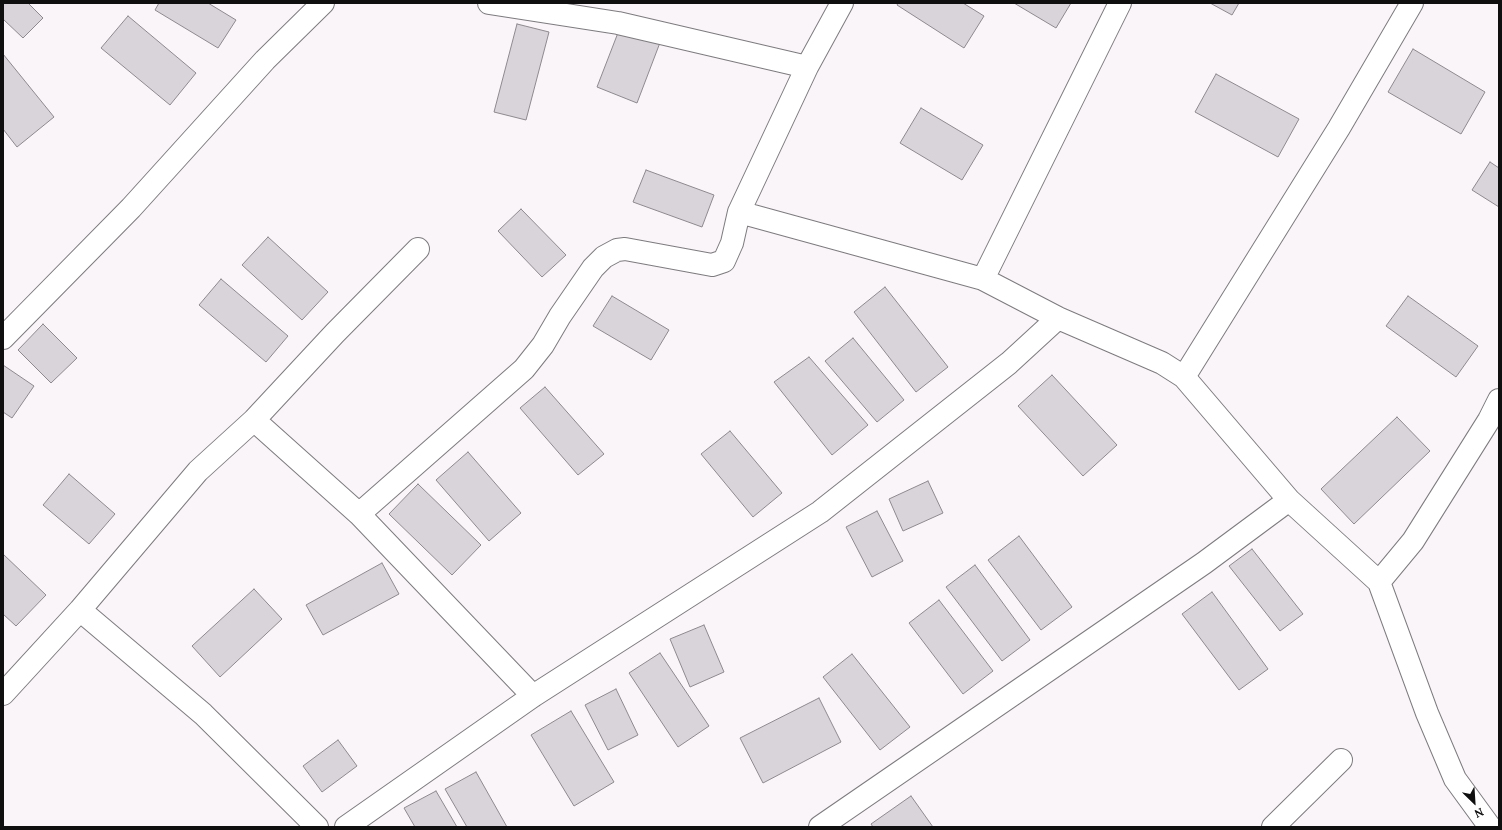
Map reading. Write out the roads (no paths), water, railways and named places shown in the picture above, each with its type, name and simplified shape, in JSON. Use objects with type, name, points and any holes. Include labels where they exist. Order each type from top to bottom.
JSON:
[{"type":"street","points":[[3,338],[131,208],[265,60],[323,3]]},
{"type":"street","points":[[489,3],[618,23],[807,67]]},
{"type":"street","points":[[359,514],[524,369],[543,345],[560,316],[593,268],[604,257],[617,250],[625,248],[712,265],[724,261],[732,243],[739,212],[807,67],[842,3]]},
{"type":"street","points":[[983,279],[1120,3]]},
{"type":"street","points":[[1184,377],[1339,128],[1412,3]]},
{"type":"street","points":[[739,212],[983,279],[1058,318],[1162,363],[1184,377],[1289,500],[1379,582],[1427,713],[1455,780],[1490,827]]},
{"type":"street","points":[[3,694],[80,610],[198,471],[254,420],[418,249]]},
{"type":"street","points":[[346,827],[533,696],[820,512],[1009,363],[1058,318]]},
{"type":"street","points":[[1379,582],[1413,541],[1499,400]]},
{"type":"street","points":[[254,420],[359,514],[533,696]]},
{"type":"street","points":[[820,827],[1204,563],[1289,500]]},
{"type":"street","points":[[80,610],[203,714],[317,827]]},
{"type":"street","points":[[1273,827],[1341,760]]}]
